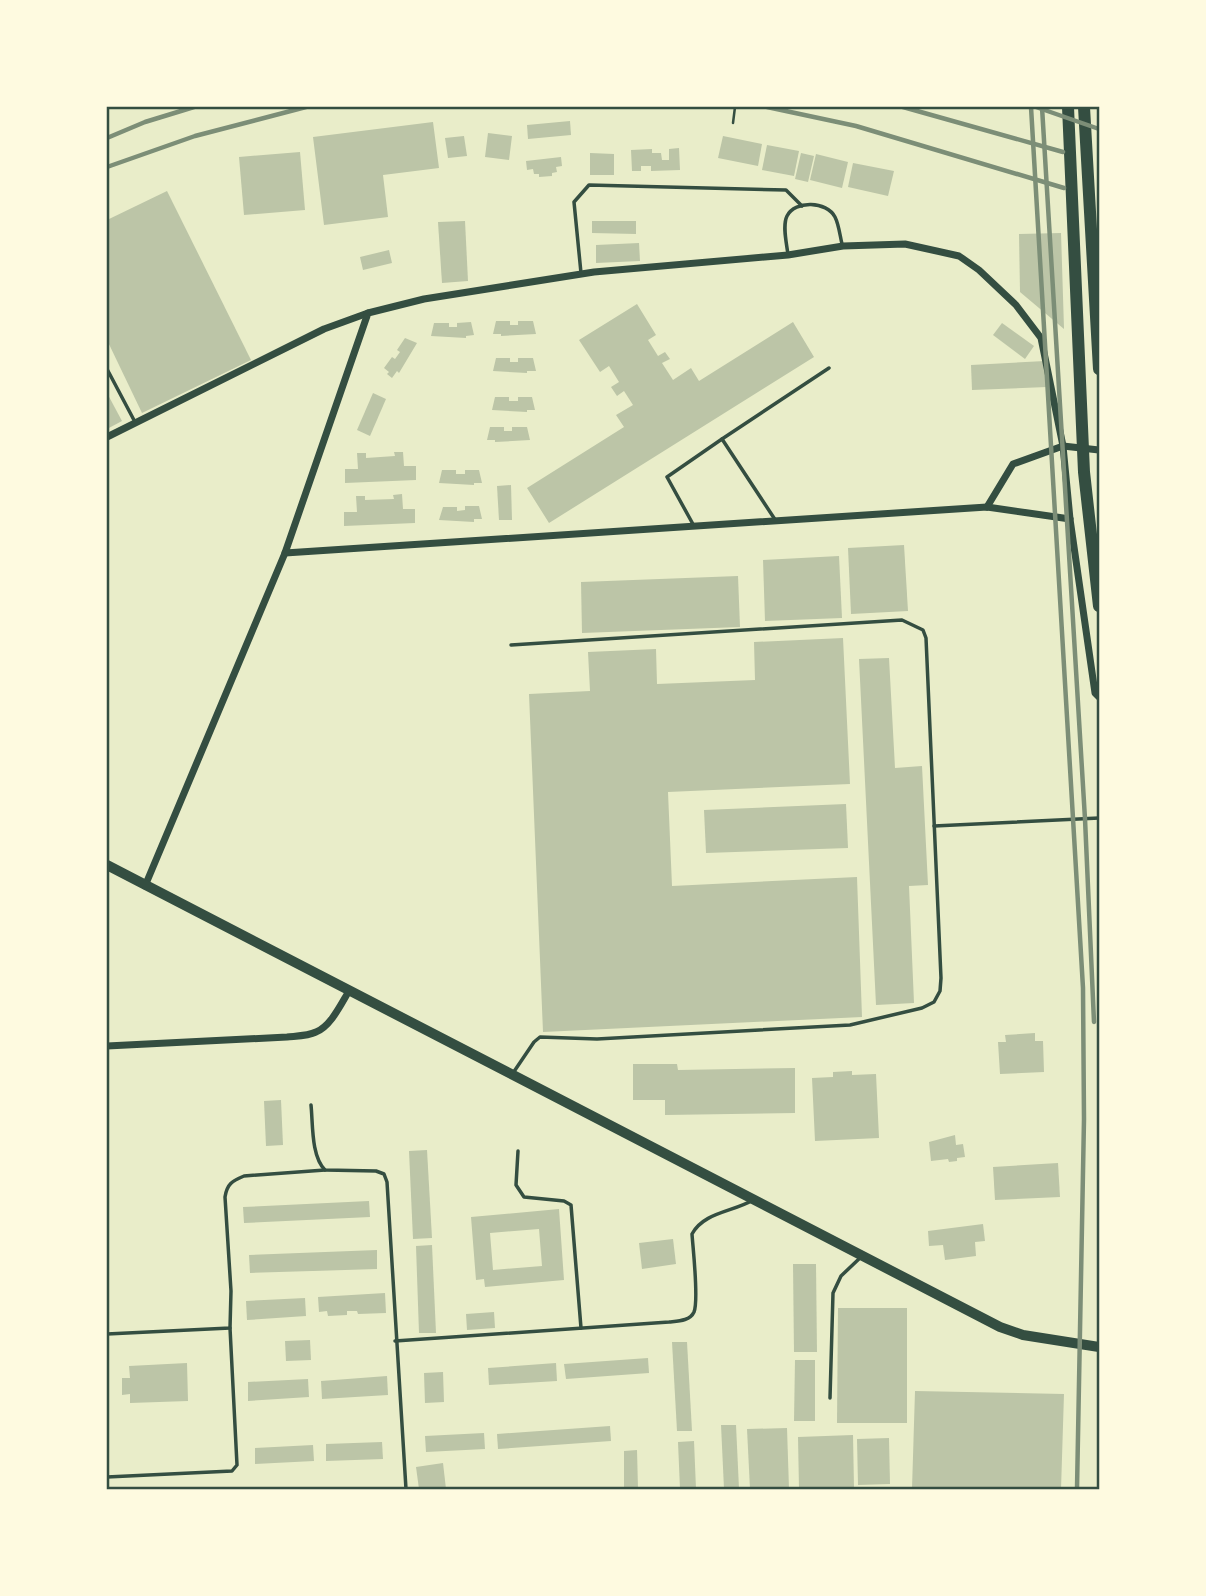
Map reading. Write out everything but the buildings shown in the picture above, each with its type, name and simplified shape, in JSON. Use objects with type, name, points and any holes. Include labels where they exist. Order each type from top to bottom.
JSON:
[{"type":"highway","points":[[1068,107],[1084,472],[1099,606]]},
{"type":"highway","points":[[1084,107],[1099,369]]},
{"type":"street","points":[[107,437],[324,329],[368,313],[424,299],[581,275],[788,256],[843,247],[905,244],[959,256],[979,270],[1016,305],[1041,338],[1063,446],[1070,519],[1095,693],[1099,697]]},
{"type":"street","points":[[145,886],[285,553],[368,313]]},
{"type":"street","points":[[988,507],[1013,464],[1063,446],[1099,450]]},
{"type":"street","points":[[285,553],[988,507],[1070,519]]},
{"type":"street","points":[[107,865],[1000,1327],[1023,1335],[1099,1347]]},
{"type":"street","points":[[107,1046],[287,1037],[314,1033],[323,1028],[349,991]]},
{"type":"lane","points":[[581,275],[574,202],[589,185],[786,190],[802,206]]},
{"type":"lane","points":[[788,256],[785,221],[793,208],[802,206],[827,207],[835,216],[843,247]]},
{"type":"lane","points":[[695,528],[667,477],[829,368]]},
{"type":"lane","points":[[107,369],[135,422]]},
{"type":"lane","points":[[722,439],[776,521]]},
{"type":"lane","points":[[511,645],[902,620],[923,630],[926,638],[940,978],[940,991],[934,1002],[922,1008],[850,1025],[597,1039],[540,1037],[512,1075]]},
{"type":"lane","points":[[934,827],[1099,818]]},
{"type":"lane","points":[[311,1105],[317,1153],[320,1165],[325,1170]]},
{"type":"lane","points":[[518,1151],[516,1185],[524,1197],[564,1201],[570,1205],[581,1328]]},
{"type":"lane","points":[[107,1477],[232,1471],[237,1465],[225,1197],[227,1187],[233,1180],[244,1176],[325,1170],[376,1171],[384,1174],[387,1182],[406,1489]]},
{"type":"lane","points":[[395,1341],[687,1319],[694,1312],[695,1299],[692,1234],[705,1220],[741,1207],[753,1199]]},
{"type":"lane","points":[[830,1398],[833,1293],[842,1276],[862,1256]]},
{"type":"lane","points":[[107,1334],[230,1328]]},
{"type":"path","points":[[733,123],[735,107]]},
{"type":"railway","points":[[107,138],[145,122],[194,107]]},
{"type":"railway","points":[[107,167],[195,136],[306,107]]},
{"type":"railway","points":[[767,107],[856,126],[1064,188]]},
{"type":"railway","points":[[903,107],[1063,152]]},
{"type":"railway","points":[[1031,107],[1083,988],[1084,1119],[1077,1489]]},
{"type":"railway","points":[[1036,107],[1099,129]]},
{"type":"railway","points":[[1042,107],[1085,819],[1094,1022]]}]
